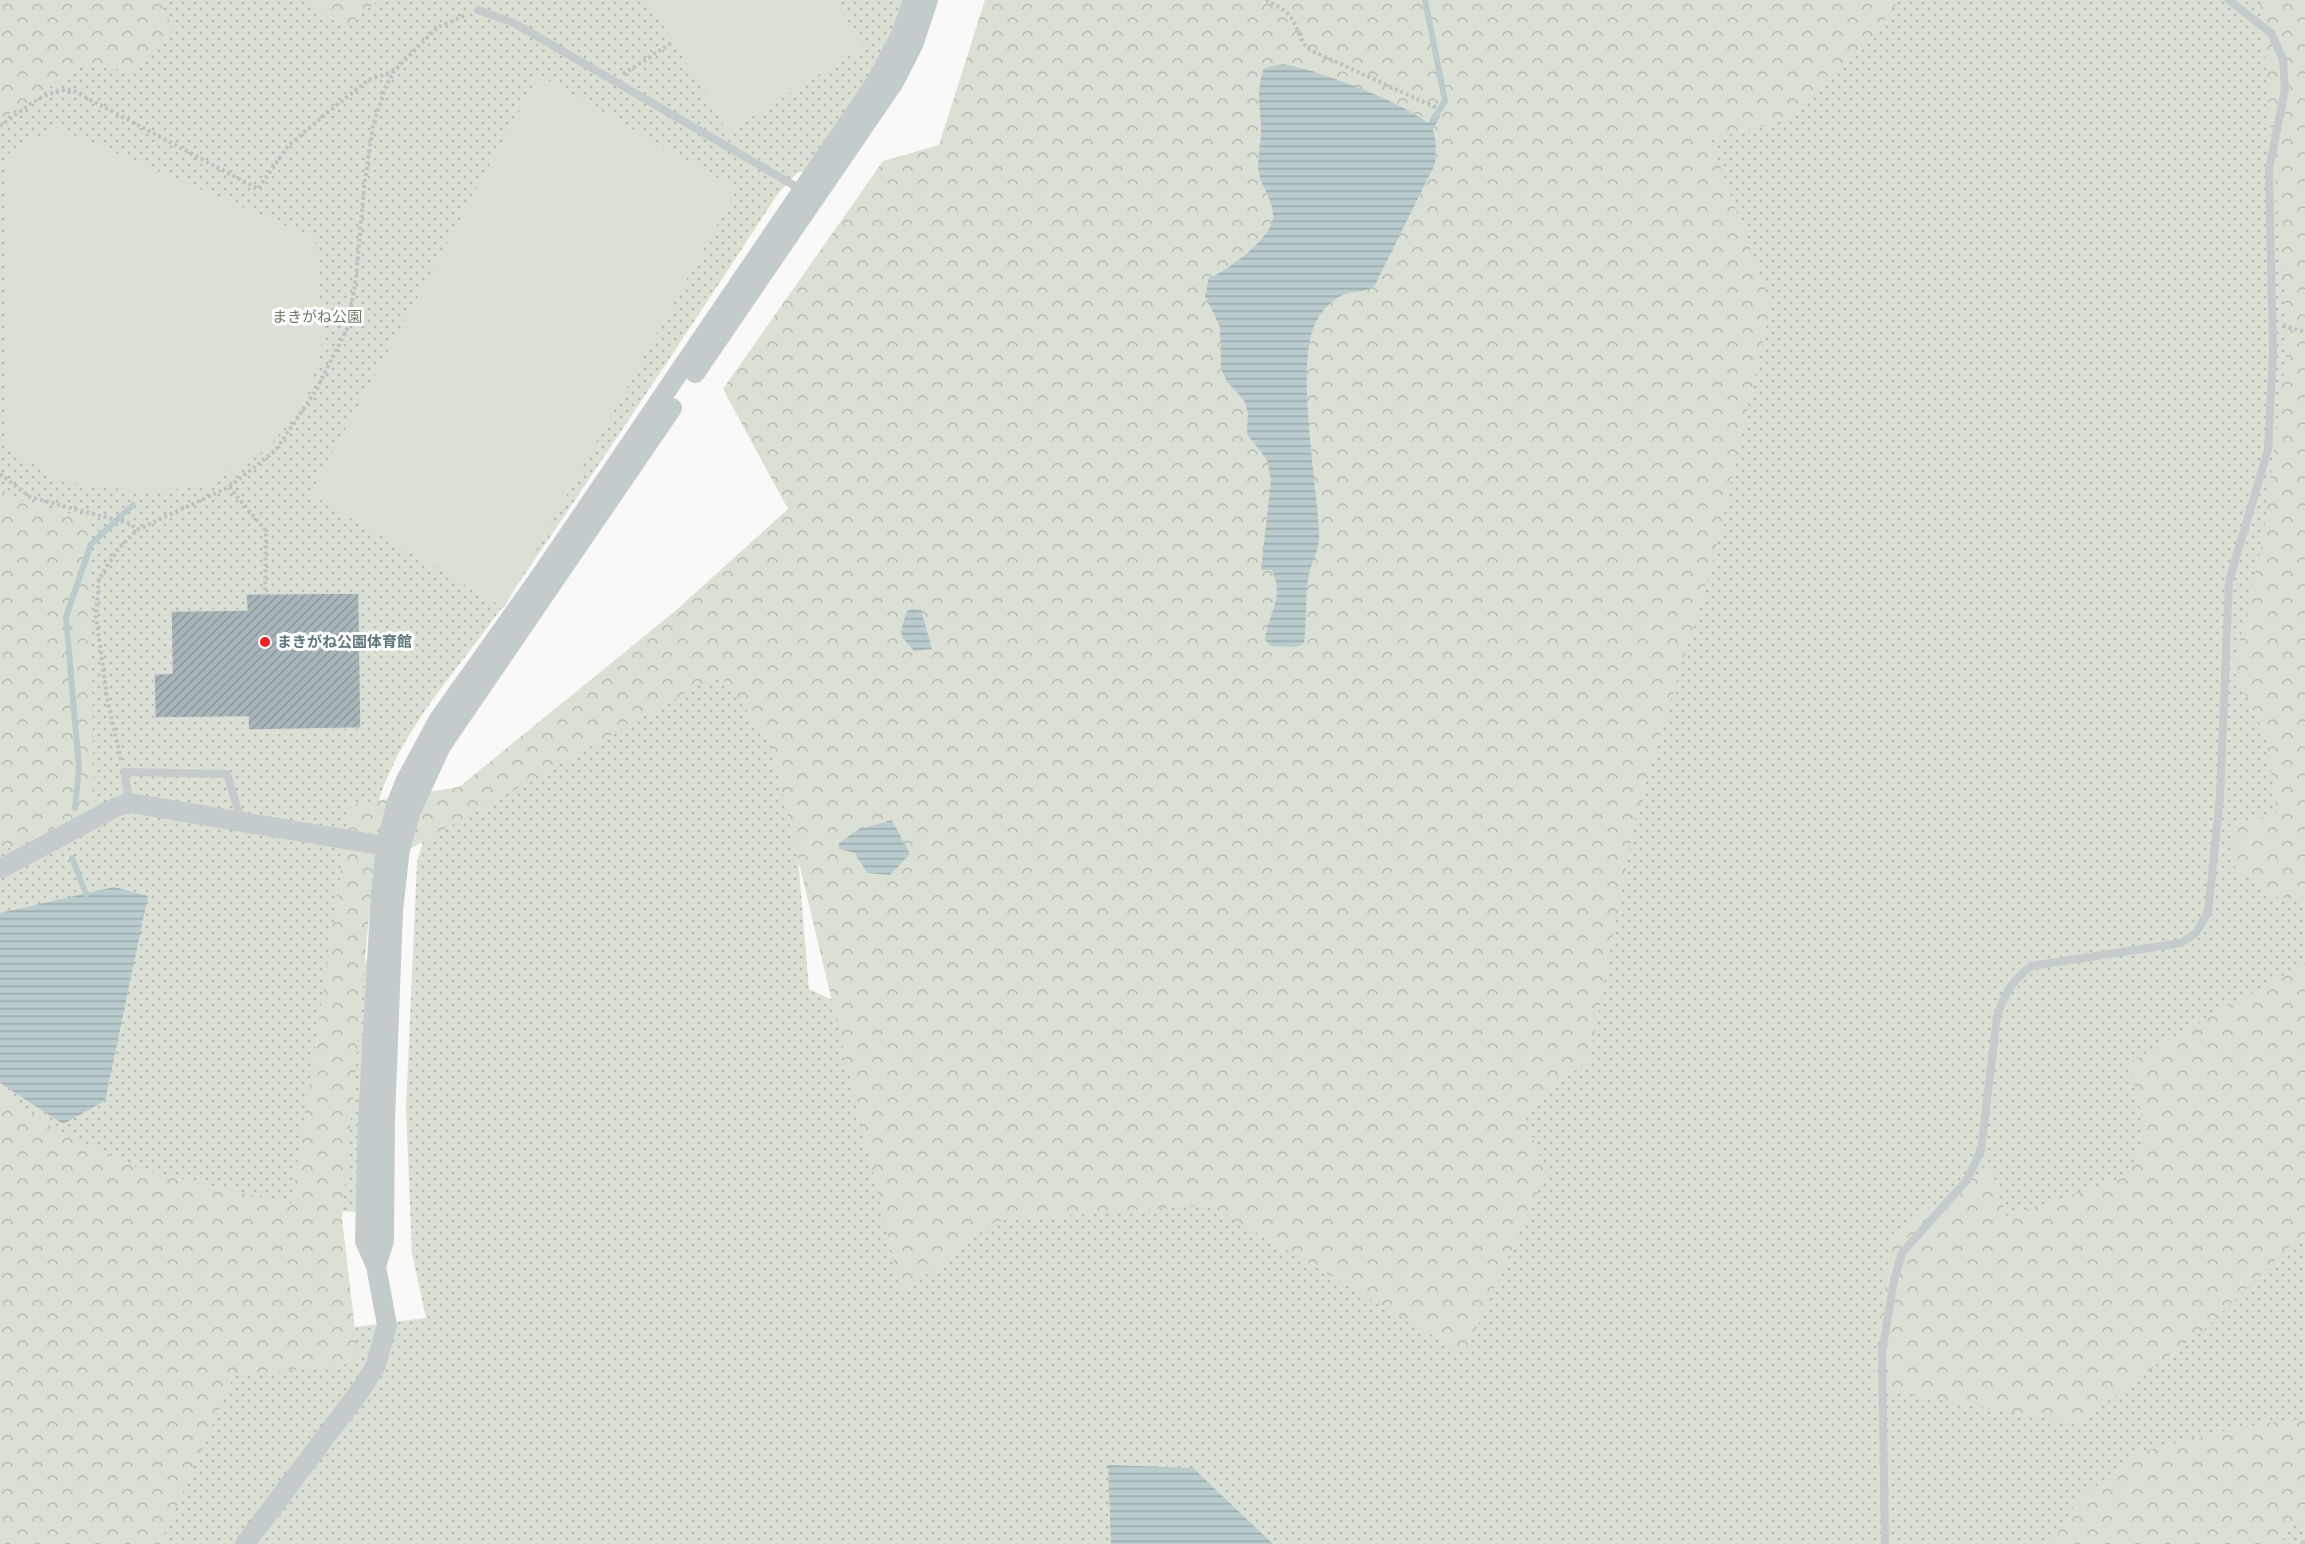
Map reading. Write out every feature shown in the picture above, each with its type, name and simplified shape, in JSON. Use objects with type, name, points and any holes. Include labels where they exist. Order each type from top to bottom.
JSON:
[{"type":"street","points":[[809,195],[885,67],[902,32],[913,0]]},
{"type":"street","points":[[245,1544],[376,1365],[387,1325],[376,1266],[365,1241],[367,1178],[381,891],[393,848],[396,805],[406,780],[439,719],[809,195],[894,82],[914,45],[928,0]]},
{"type":"street","points":[[0,868],[116,807],[129,803],[241,820],[393,848]]},
{"type":"lane","points":[[1885,1544],[1882,1352],[1894,1280],[1902,1253],[1966,1180],[1981,1150],[1997,1017],[2003,996],[2015,978],[2031,966],[2181,943],[2196,933],[2208,912],[2220,798],[2229,580],[2268,450],[2273,353],[2269,169],[2286,89],[2283,59],[2271,33],[2229,0]]},
{"type":"lane","points":[[478,10],[514,23],[809,195]]},
{"type":"lane","points":[[129,803],[124,772],[227,774],[241,820]]},
{"type":"path","points":[[1266,0],[1287,13],[1297,27],[1303,45],[1310,50],[1437,108]]},
{"type":"path","points":[[124,772],[107,698],[96,616],[99,579],[120,548],[137,530],[230,487],[275,451],[315,392],[348,327],[356,278],[364,188],[373,126],[385,88],[394,71],[438,27],[478,10]]},
{"type":"path","points":[[612,81],[673,42]]},
{"type":"path","points":[[0,126],[48,94],[59,89],[72,90],[258,189],[277,159],[296,139],[368,81],[394,71]]},
{"type":"path","points":[[2282,325],[2305,332]]},
{"type":"path","points":[[0,474],[30,497],[130,524],[137,530]]},
{"type":"path","points":[[230,487],[266,531],[265,594]]},
{"type":"green space","points":[[0,0],[160,0],[175,34],[131,71],[84,65],[0,120]]},
{"type":"green space","name":"まきがね公園","points":[[69,0],[906,0],[893,37],[811,169],[797,173],[777,195],[510,596],[425,711],[396,759],[384,785],[378,804],[370,849],[363,965],[370,956],[361,1212],[129,1199],[0,1134],[0,68]]},
{"type":"green space","points":[[305,0],[379,0],[344,28]]},
{"type":"green space","points":[[648,0],[835,0],[863,47],[728,132]]},
{"type":"green space","points":[[985,0],[1899,0],[1876,32],[1791,119],[1710,139],[1771,305],[1713,561],[1636,816],[1590,1058],[1524,1114],[1546,1174],[1465,1354],[1209,1205],[996,1221],[902,1294],[770,742],[719,674],[373,870],[342,1219],[359,1363],[234,1376],[160,1544],[0,1544],[0,1091],[58,1131],[142,1170],[291,1204],[351,805],[459,787],[674,612],[788,509],[723,389],[883,161],[939,145]]},
{"type":"green space","points":[[1554,0],[2305,0],[2305,1544],[140,1544],[234,1342],[426,1318],[412,1254],[406,1109],[417,862],[434,802],[740,652],[788,738],[809,989],[1255,1194]]},
{"type":"green space","points":[[2260,0],[2305,0],[2305,898],[2275,897],[2245,875],[2236,872],[2230,827],[2277,813],[2266,736],[2233,669],[2263,539],[2288,337]]},
{"type":"green space","points":[[539,75],[737,189],[504,608],[310,494]]},
{"type":"green space","points":[[55,127],[315,238],[323,339],[306,401],[267,449],[208,486],[146,492],[63,482],[4,446],[6,155]]},
{"type":"green space","points":[[0,489],[26,503],[90,518],[94,811],[0,852]]},
{"type":"green space","points":[[2305,963],[2305,1243],[2296,1240],[2205,1329],[2077,1424],[1873,1388],[1891,1235],[1990,1166],[2006,1216],[2127,1177],[2146,1133],[2129,1063]]},
{"type":"green space","points":[[2305,1418],[2305,1521],[2295,1524],[2279,1544],[2051,1544],[2077,1502],[2136,1453],[2240,1427]]},
{"type":"shaded area","points":[[1283,64],[1317,73],[1379,96],[1428,123],[1434,113],[1440,117],[1433,129],[1436,144],[1435,164],[1375,285],[1365,290],[1342,295],[1332,302],[1316,322],[1310,341],[1307,394],[1319,541],[1308,579],[1304,643],[1297,647],[1271,646],[1265,640],[1277,590],[1272,570],[1261,570],[1271,480],[1267,460],[1247,434],[1248,413],[1244,400],[1227,382],[1221,369],[1220,327],[1205,296],[1209,278],[1248,252],[1266,234],[1271,224],[1273,210],[1258,168],[1261,131],[1259,93],[1264,68]]},
{"type":"shaded area","points":[[921,610],[932,649],[914,651],[902,637],[901,630],[907,611]]},
{"type":"shaded area","points":[[892,820],[910,854],[890,875],[867,873],[855,853],[839,849],[839,843],[857,830]]},
{"type":"shaded area","points":[[114,887],[148,896],[105,1101],[63,1124],[0,1083],[0,913]]},
{"type":"shaded area","points":[[1108,1465],[1193,1468],[1273,1544],[1111,1544]]},
{"type":"building","name":"まきがね公園体育館","points":[[359,593],[361,728],[248,730],[248,717],[155,718],[154,674],[172,673],[171,611],[247,610],[246,594]]},
{"type":"waterway","points":[[1425,0],[1445,101],[1433,120]]},
{"type":"waterway","points":[[75,808],[79,768],[66,617],[91,544],[133,505]]},
{"type":"waterway","points":[[72,858],[86,894]]},
{"type":"place","name":"まきがね公園体育館","points":[[265,642]]}]
